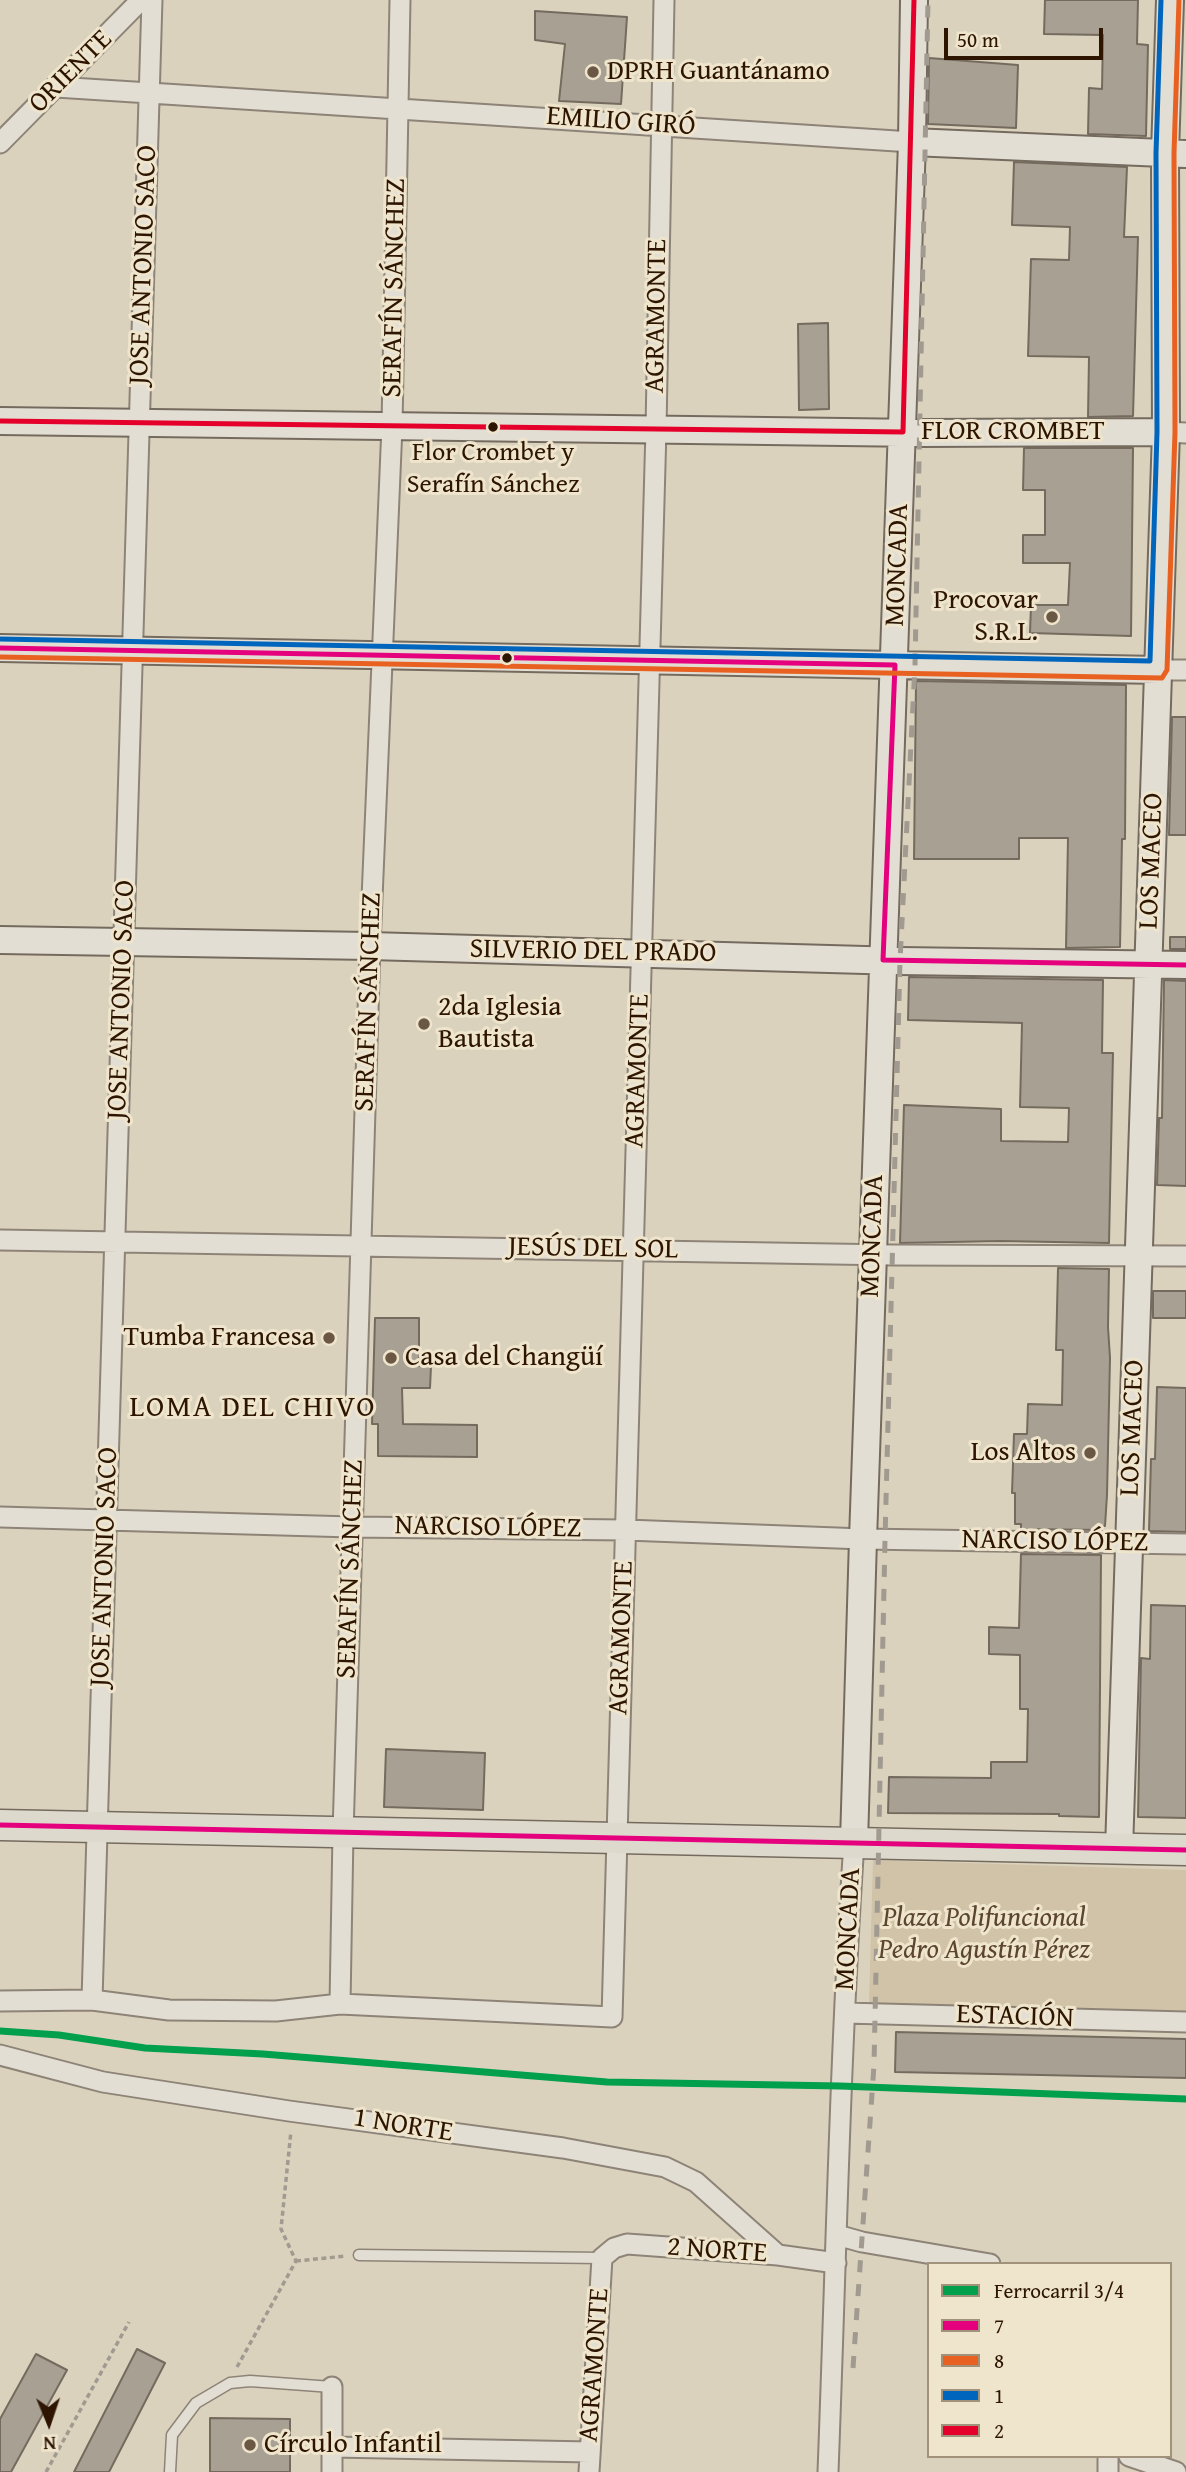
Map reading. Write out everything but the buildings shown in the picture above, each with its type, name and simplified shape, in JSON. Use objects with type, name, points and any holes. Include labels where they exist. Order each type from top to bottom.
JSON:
[{"type":"main road","name":"MONCADA","points":[[854,1842],[872,1254],[903,432],[914,0]]},
{"type":"main road","name":"LOS MACEO","points":[[1119,1849],[1158,670],[1176,433],[1175,154],[1170,0]]},
{"type":"main road","name":"EMILIO GIRÓ","points":[[912,142],[1175,154]]},
{"type":"main road","name":"FLOR CROMBET","points":[[0,421],[1176,433]]},
{"type":"main road","points":[[0,648],[1158,670]]},
{"type":"main road","name":"SILVERIO DEL PRADO","points":[[0,940],[1186,965]]},
{"type":"main road","points":[[0,1825],[1186,1850]]},
{"type":"street","name":"ORIENTE","points":[[0,143],[142,0]]},
{"type":"street","name":"JOSE ANTONIO SACO","points":[[92,2000],[152,0]]},
{"type":"street","name":"SERAFÍN SÁNCHEZ","points":[[340,2004],[370,946],[392,426],[400,0]]},
{"type":"street","name":"AGRAMONTE","points":[[340,2004],[612,2017],[656,429],[664,0]]},
{"type":"street","name":"EMILIO GIRÓ","points":[[56,87],[912,142]]},
{"type":"street","points":[[1158,670],[1186,670]]},
{"type":"street","name":"JESÚS DEL SOL","points":[[0,1240],[872,1254],[1186,1256]]},
{"type":"street","name":"NARCISO LÓPEZ","points":[[0,1517],[352,1527],[625,1530],[863,1539],[1186,1544]]},
{"type":"street","name":"MONCADA","points":[[828,2472],[838,2235],[840,2097],[854,1842]]},
{"type":"street","points":[[0,2001],[92,2000],[169,2010],[276,2011],[340,2004]]},
{"type":"street","name":"ESTACIÓN","points":[[845,2013],[1186,2022]]},
{"type":"street","name":"1 NORTE","points":[[0,2055],[103,2082],[292,2112],[564,2148],[665,2167],[696,2182],[778,2255]]},
{"type":"street","points":[[838,2235],[862,2242],[977,2262]]},
{"type":"street","name":"2 NORTE","points":[[602,2258],[614,2248],[627,2244],[778,2255],[836,2263]]},
{"type":"street","name":"AGRAMONTE","points":[[590,2462],[602,2258]]},
{"type":"street","points":[[332,2387],[332,2472]]},
{"type":"street","points":[[333,2447],[590,2462]]},
{"type":"street","points":[[1135,2458],[1176,2472]]},
{"type":"lane","points":[[359,2255],[602,2258]]},
{"type":"lane","points":[[170,2472],[172,2435],[195,2403],[230,2383],[250,2381],[332,2387]]},
{"type":"path","points":[[292,2112],[282,2229],[296,2261]]},
{"type":"path","points":[[296,2261],[359,2255]]},
{"type":"path","points":[[230,2383],[250,2340],[296,2261]]},
{"type":"path","points":[[46,2472],[129,2322]]},
{"type":"green space","name":"Plaza Polifuncional Pedro Agustín Pérez","points":[[873,1860],[1186,1870],[1186,2013],[869,2004]]},
{"type":"railway","points":[[853,2368],[874,2065],[900,961],[915,665],[928,0]]},
{"type":"rail line","name":"3/4","points":[[0,2031],[59,2035],[145,2048],[263,2054],[607,2082],[840,2086],[1186,2099]]},
{"type":"transit line","name":"2","points":[[0,421],[903,432],[914,0]]},
{"type":"transit line","name":"1","points":[[0,639],[1150,661],[1157,432],[1156,153],[1161,0]]},
{"type":"transit line","name":"8","points":[[0,657],[1162,678],[1167,670],[1175,432],[1174,153],[1179,0]]},
{"type":"transit line","name":"7","points":[[0,648],[895,665],[883,960],[1186,965]]},
{"type":"transit line","name":"7","points":[[0,1825],[1186,1850]]},
{"type":"place","name":"DPRH Guantánamo","points":[[593,72]]},
{"type":"place","name":"Flor Crombet y Serafín Sánchez","points":[[493,427]]},
{"type":"place","name":"Procovar S.R.L.","points":[[1052,617]]},
{"type":"place","name":"2da Iglesia Bautista","points":[[424,1024]]},
{"type":"place","name":"Tumba Francesa","points":[[329,1338]]},
{"type":"place","name":"Casa del Changüí","points":[[391,1358]]},
{"type":"place","name":"Los Altos","points":[[1090,1453]]},
{"type":"place","name":"Círculo Infantil","points":[[250,2445]]},
{"type":"district","name":"LOMA DEL CHIVO","points":[[253,1408]]}]
